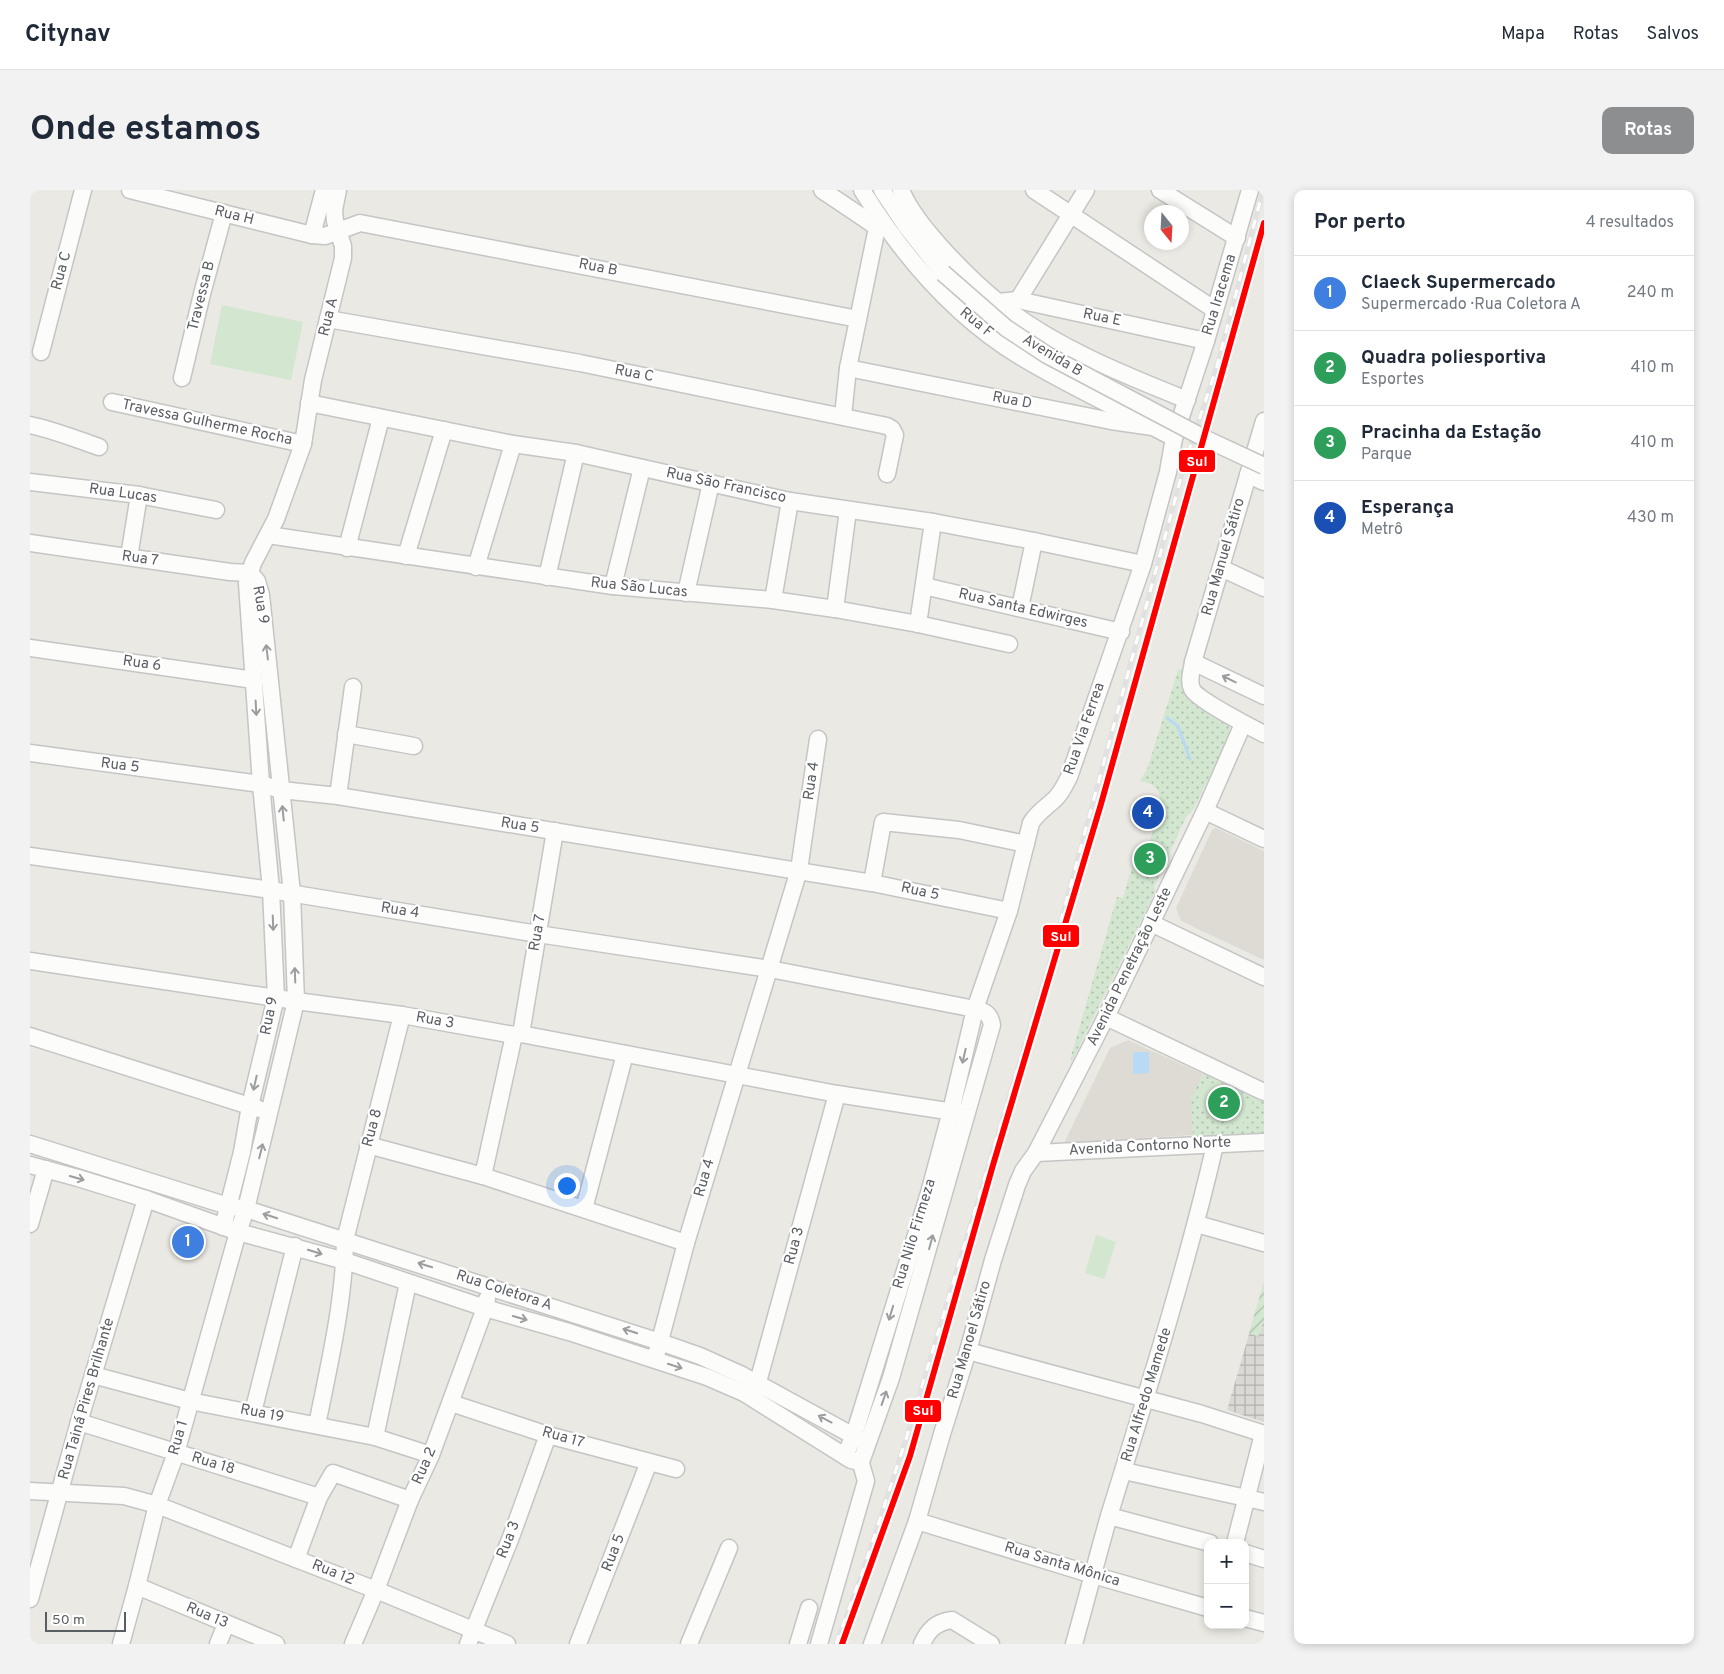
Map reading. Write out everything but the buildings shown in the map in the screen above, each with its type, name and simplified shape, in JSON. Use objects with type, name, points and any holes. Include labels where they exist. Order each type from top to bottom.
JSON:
[{"type":"street","name":"Rua C","points":[[41,352],[83,190]]},
{"type":"street","name":"Rua H","points":[[130,190],[312,235],[325,236],[338,230]]},
{"type":"street","points":[[312,235],[324,190]]},
{"type":"street","name":"Rua A","points":[[253,565],[276,519],[303,444],[309,404],[343,258],[343,246],[334,210],[338,190]]},
{"type":"street","name":"Rua F","points":[[822,190],[878,222],[892,236],[920,271],[953,304],[984,330],[1020,356],[1070,385],[1153,427]]},
{"type":"street","name":"Rua F","points":[[862,190],[878,222]]},
{"type":"street","name":"Avenida B","points":[[882,190],[906,226],[943,272],[1006,328],[1047,356],[1204,438],[1264,466]]},
{"type":"street","points":[[900,190],[907,203],[936,241],[961,269],[998,302],[1034,328],[1071,348],[1134,378],[1187,400]]},
{"type":"street","points":[[1034,190],[1215,310]]},
{"type":"street","points":[[1018,300],[1086,190]]},
{"type":"street","points":[[1160,190],[1237,238]]},
{"type":"street","name":"Rua Iracema","points":[[1174,438],[1206,340],[1250,190]]},
{"type":"street","name":"Travessa B","points":[[182,378],[224,213]]},
{"type":"street","points":[[843,416],[848,368],[878,222]]},
{"type":"street","name":"Rua B","points":[[338,230],[360,223],[858,319]]},
{"type":"street","name":"Rua E","points":[[998,302],[1018,300],[1206,340]]},
{"type":"street","name":"Rua C","points":[[328,318],[580,363],[887,426],[895,435],[887,474]]},
{"type":"street","name":"Rua D","points":[[848,368],[1111,421],[1153,427],[1174,438]]},
{"type":"street","name":"Travessa Gulherme Rocha","points":[[112,402],[303,444]]},
{"type":"street","name":"Rua São Francisco","points":[[309,404],[513,444],[576,453],[790,501],[933,522],[1143,564]]},
{"type":"street","points":[[347,548],[381,418]]},
{"type":"street","name":"Rua Manuel Sátiro","points":[[1243,724],[1194,693],[1190,683],[1193,662],[1248,475],[1261,442],[1264,421]]},
{"type":"street","points":[[30,425],[52,430],[99,447]]},
{"type":"street","points":[[406,556],[444,430]]},
{"type":"street","name":"Rua Via Ferrea","points":[[975,1008],[1009,911],[1031,823],[1036,814],[1062,791],[1070,777],[1121,632],[1143,564],[1168,472],[1174,438]]},
{"type":"street","points":[[476,567],[513,444]]},
{"type":"street","points":[[547,577],[576,453]]},
{"type":"street","points":[[613,586],[642,468]]},
{"type":"street","points":[[1248,475],[1264,482]]},
{"type":"street","name":"Rua Lucas","points":[[30,482],[139,495],[216,510]]},
{"type":"street","points":[[686,593],[712,483]]},
{"type":"street","points":[[129,557],[139,495]]},
{"type":"street","points":[[773,600],[790,501]]},
{"type":"street","points":[[835,609],[848,510]]},
{"type":"street","points":[[918,624],[933,522]]},
{"type":"street","name":"Rua São Lucas","points":[[268,535],[613,586],[773,600],[835,609],[918,624],[1009,644]]},
{"type":"street","points":[[1020,608],[1034,541]]},
{"type":"street","name":"Rua 7","points":[[30,543],[230,572],[253,565]]},
{"type":"street","name":"Rua 9","points":[[231,1229],[228,1206],[276,998],[271,890],[247,595],[247,583],[253,565]]},
{"type":"street","name":"Rua 9","points":[[231,1229],[246,1208],[271,1112],[296,1001],[292,893],[261,594],[253,565]]},
{"type":"street","points":[[1221,568],[1264,588]]},
{"type":"street","name":"Rua Santa Edwirges","points":[[924,586],[1121,632]]},
{"type":"street","name":"Rua 6","points":[[30,648],[254,680]]},
{"type":"street","points":[[1193,662],[1264,696]]},
{"type":"street","points":[[338,796],[353,687]]},
{"type":"street","points":[[1243,724],[1264,734]]},
{"type":"street","name":"Avenida Penetração Leste","points":[[1036,1153],[1106,1017],[1205,811],[1243,724]]},
{"type":"street","points":[[346,734],[414,746]]},
{"type":"street","name":"Rua 4","points":[[655,1360],[686,1243],[799,870],[818,739]]},
{"type":"street","name":"Rua 5","points":[[30,753],[261,784],[281,790],[338,796],[799,870],[1009,911]]},
{"type":"street","points":[[1205,811],[1264,839]]},
{"type":"street","points":[[872,883],[883,822],[959,830],[1026,844]]},
{"type":"street","name":"Rua 7","points":[[483,1176],[517,1035],[538,934],[555,831]]},
{"type":"street","name":"Rua 4","points":[[30,856],[292,893],[538,934],[770,969],[975,1008]]},
{"type":"street","points":[[1151,923],[1264,976]]},
{"type":"street","name":"Rua 3","points":[[30,961],[402,1015],[737,1074],[837,1094],[959,1113]]},
{"type":"street","name":"Rua Nilo Firmeza","points":[[854,1459],[929,1192],[959,1113],[992,1025],[990,1017],[983,1011],[975,1008],[959,1113]]},
{"type":"street","name":"Rua 8","points":[[317,1426],[334,1341],[345,1261],[345,1240],[402,1015]]},
{"type":"street","points":[[1106,1017],[1264,1092]]},
{"type":"street","points":[[30,1036],[271,1112]]},
{"type":"street","points":[[584,1209],[625,1054]]},
{"type":"street","name":"Rua 3","points":[[753,1399],[837,1094]]},
{"type":"street","name":"Avenida Contorno Norte","points":[[1036,1153],[1264,1142]]},
{"type":"street","name":"Rua Coletora A","points":[[30,1144],[228,1206],[246,1208],[700,1356],[758,1383],[861,1439]]},
{"type":"street","points":[[368,1145],[483,1176],[686,1243]]},
{"type":"street","name":"Rua Alfredo Mamede","points":[[1074,1644],[1109,1516],[1146,1399],[1197,1224],[1215,1145]]},
{"type":"street","name":"Rua Manoel Sátiro","points":[[872,1644],[917,1520],[968,1351],[993,1260],[1017,1185],[1023,1171],[1036,1153]]},
{"type":"street","name":"Rua Coletora A","points":[[30,1165],[146,1199],[231,1229],[345,1261],[485,1308],[569,1332],[706,1376],[753,1399],[854,1459]]},
{"type":"street","points":[[30,1224],[46,1169]]},
{"type":"street","points":[[122,1192],[127,1174]]},
{"type":"street","name":"Rua Tainá Pires Brilhante","points":[[30,1599],[79,1422],[146,1199]]},
{"type":"street","points":[[1197,1224],[1264,1243]]},
{"type":"street","name":"Rua 1","points":[[122,1644],[157,1505],[176,1453],[190,1400],[231,1229]]},
{"type":"street","points":[[253,1412],[295,1246]]},
{"type":"street","points":[[375,1437],[408,1283]]},
{"type":"street","name":"Rua 2","points":[[353,1644],[376,1590],[410,1500],[431,1455],[485,1308],[490,1286]]},
{"type":"street","points":[[968,1351],[1146,1399],[1264,1434],[1236,1539]]},
{"type":"street","name":"Rua 19","points":[[93,1375],[190,1400],[375,1437],[431,1455]]},
{"type":"street","name":"Rua 17","points":[[451,1402],[548,1435],[676,1469]]},
{"type":"street","name":"Rua 18","points":[[79,1422],[320,1497]]},
{"type":"street","name":"Rua 3","points":[[471,1637],[511,1537],[548,1435]]},
{"type":"street","points":[[819,1644],[866,1481],[854,1459]]},
{"type":"street","name":"Rua 5","points":[[578,1644],[649,1462]]},
{"type":"street","points":[[1124,1471],[1264,1502]]},
{"type":"street","points":[[296,1559],[320,1497],[333,1473],[410,1500]]},
{"type":"street","name":"Rua 12","points":[[30,1491],[124,1496],[157,1505],[376,1590],[471,1637],[507,1644]]},
{"type":"street","points":[[1109,1516],[1204,1541]]},
{"type":"street","name":"Rua Santa Mônica","points":[[917,1520],[1093,1576],[1204,1607]]},
{"type":"street","points":[[689,1644],[729,1548]]},
{"type":"street","points":[[1249,1554],[1264,1559]]},
{"type":"street","name":"Rua 13","points":[[138,1586],[276,1644]]},
{"type":"street","points":[[798,1644],[809,1608]]},
{"type":"street","points":[[1249,1619],[1264,1623]]},
{"type":"street","points":[[922,1644],[926,1635],[934,1626],[952,1620],[991,1644]]},
{"type":"street","points":[[218,1644],[226,1624]]},
{"type":"shaded area","points":[[1216,828],[1264,851],[1264,960],[1181,921],[1176,908],[1212,830]]},
{"type":"shaded area","points":[[1128,1040],[1203,1074],[1192,1098],[1193,1135],[1064,1143],[1110,1048]]},
{"type":"shaded area","points":[[1264,1282],[1264,1422],[1227,1410]]},
{"type":"green space","points":[[222,305],[303,322],[291,380],[210,364]]},
{"type":"green space","points":[[1183,669],[1187,688],[1194,700],[1203,710],[1228,724],[1230,727],[1228,738],[1193,810],[1186,817],[1154,887],[1155,892],[1072,1061],[1070,1060],[1117,897],[1123,898],[1138,845],[1148,847],[1155,825],[1160,807],[1159,792],[1152,785],[1140,781],[1148,767],[1178,670]]},
{"type":"green space","points":[[1204,1073],[1264,1102],[1264,1133],[1193,1137],[1191,1098]]},
{"type":"green space","points":[[1206,1080],[1253,1102],[1241,1127],[1195,1105]]},
{"type":"green space","points":[[1096,1235],[1116,1242],[1104,1279],[1085,1273]]},
{"type":"green space","points":[[1264,1282],[1264,1320],[1259,1337],[1249,1333]]},
{"type":"water","points":[[1133,1052],[1149,1052],[1149,1073],[1133,1074]]},
{"type":"waterway","points":[[1167,718],[1178,726],[1190,759]]},
{"type":"railway","points":[[836,1644],[864,1568],[906,1439],[1050,961],[1186,459],[1217,366],[1263,190]]},
{"type":"transit line","name":"Sul","points":[[842,1644],[910,1456],[993,1165],[1101,804],[1264,223]]},
{"type":"place","name":"Esperança","points":[[1148,813]]},
{"type":"place","name":"Pracinha da Estação","points":[[1150,859]]},
{"type":"place","name":"Quadra poliesportiva","points":[[1224,1103]]},
{"type":"place","name":"Claeck Supermercado","points":[[188,1242]]}]
